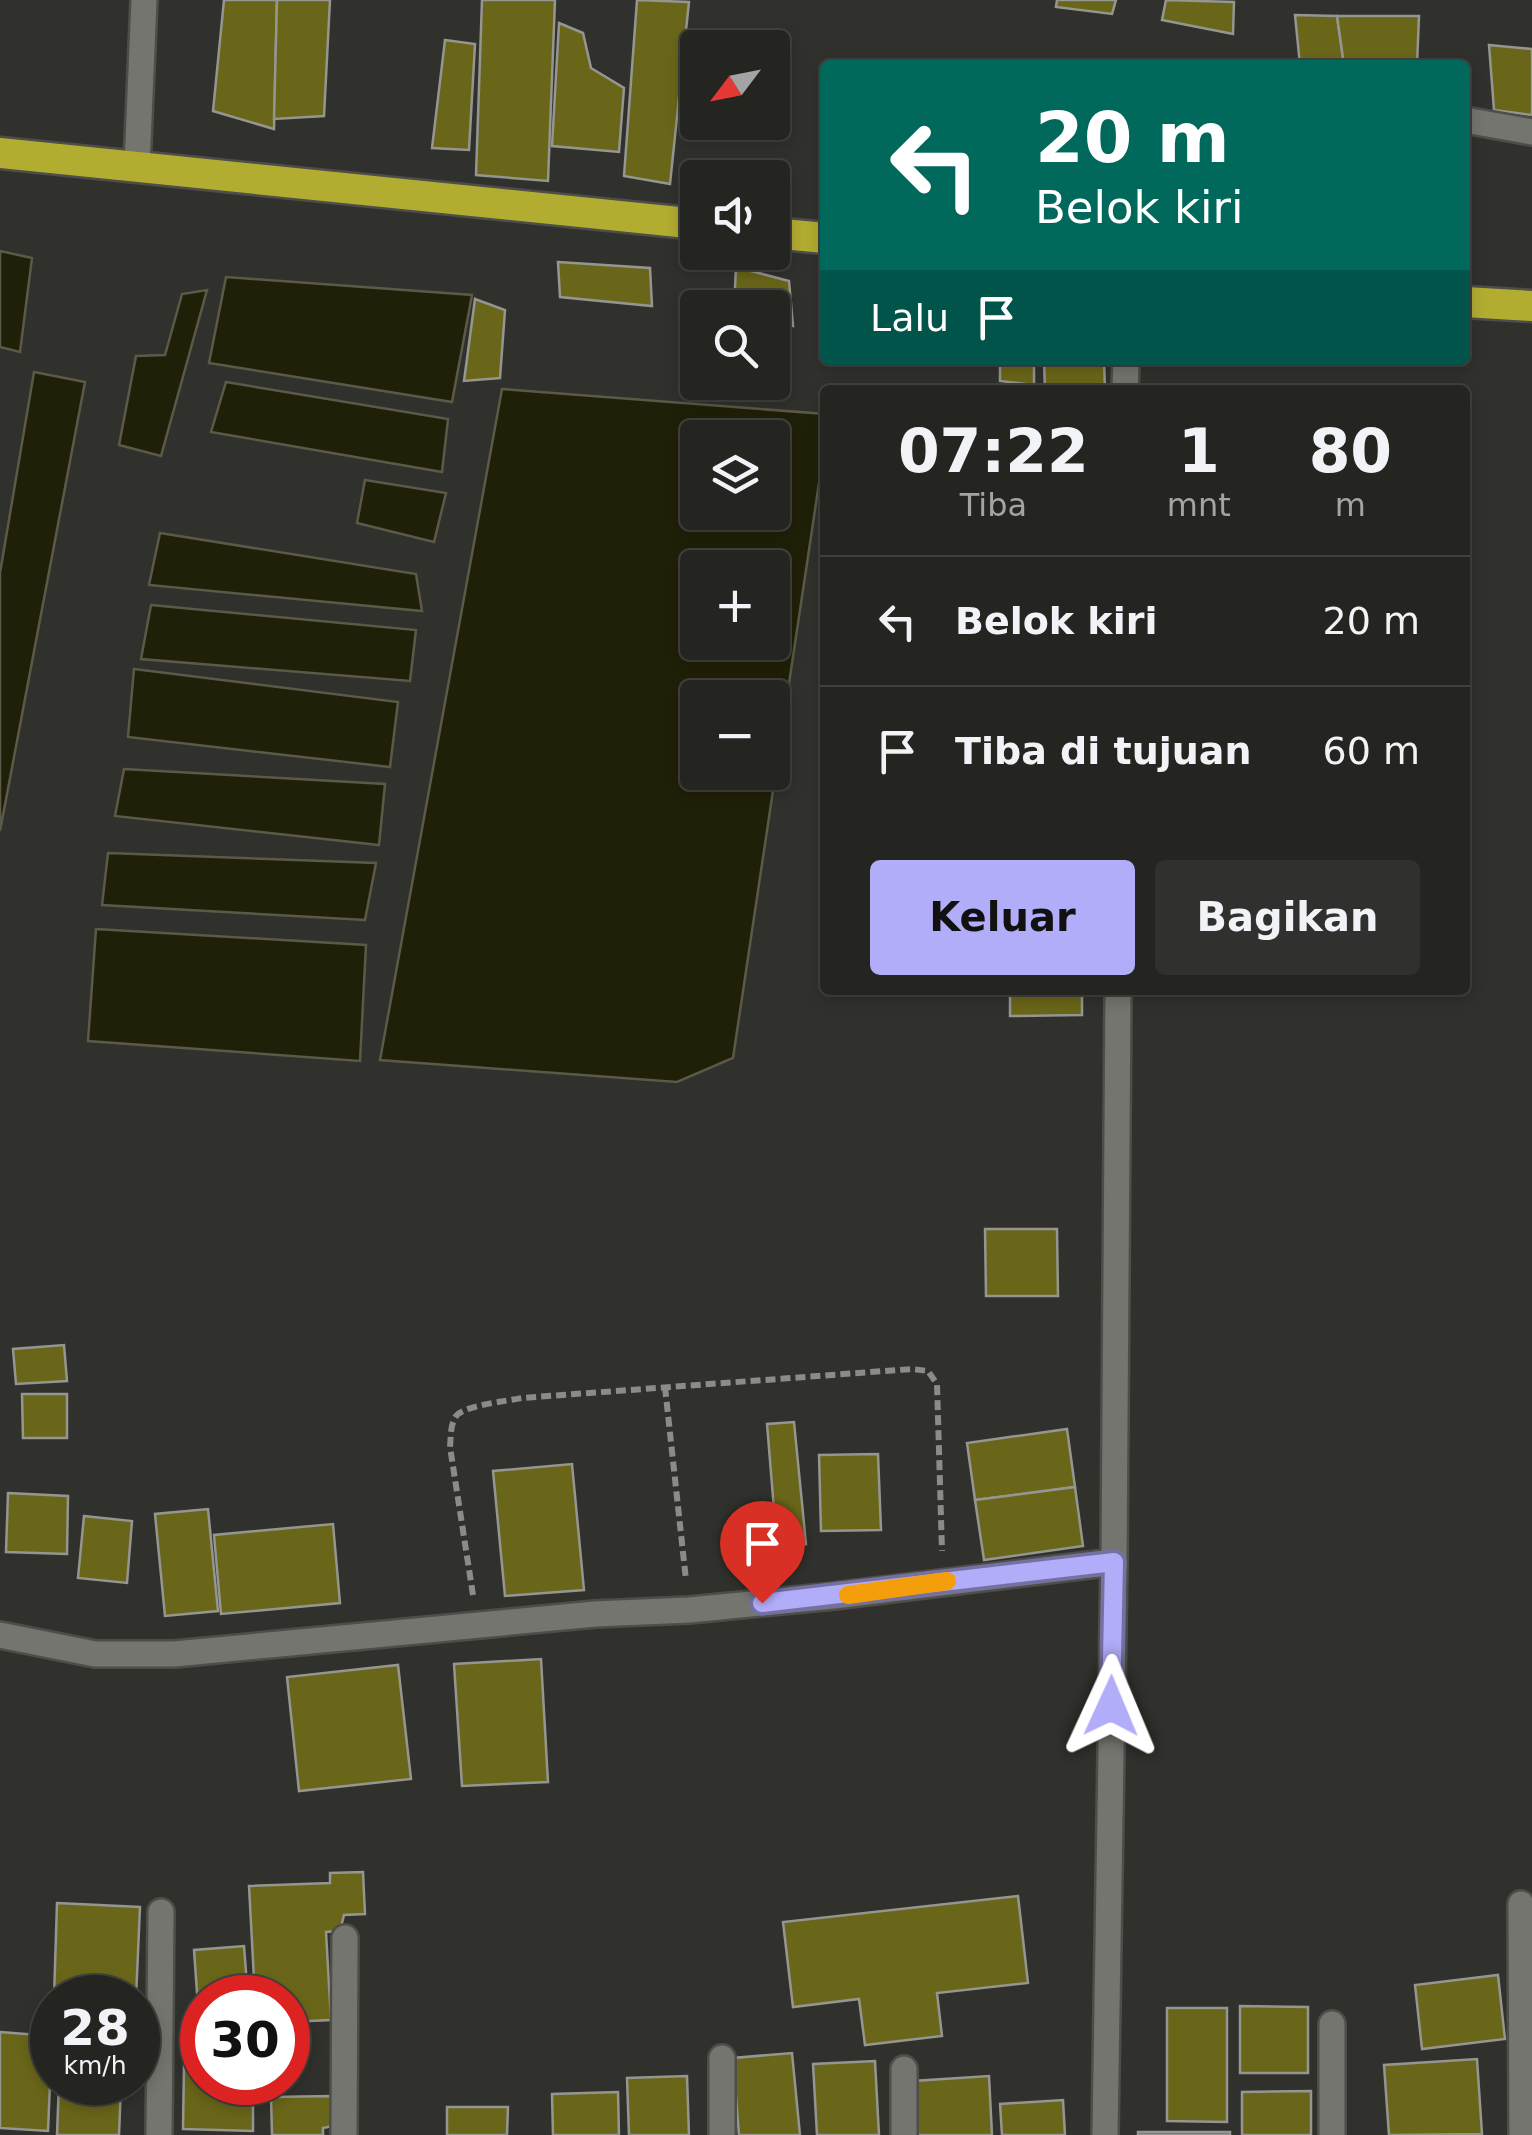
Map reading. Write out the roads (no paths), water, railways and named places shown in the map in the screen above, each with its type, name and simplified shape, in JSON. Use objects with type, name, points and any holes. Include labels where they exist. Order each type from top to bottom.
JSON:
[{"type":"highway","points":[[0,153],[680,222]]},
{"type":"highway","points":[[790,234],[820,237]]},
{"type":"highway","points":[[1470,302],[1532,306]]},
{"type":"street","points":[[138,166],[144,0]]},
{"type":"street","points":[[1470,121],[1532,132]]},
{"type":"street","points":[[1105,2135],[1118,995]]},
{"type":"street","points":[[0,1635],[95,1654],[174,1654],[595,1614],[689,1610],[1114,1562]]},
{"type":"street","points":[[1522,1904],[1522,2135]]},
{"type":"street","points":[[160,2135],[161,1912]]},
{"type":"street","points":[[344,1938],[344,2135]]},
{"type":"street","points":[[1332,2024],[1332,2135]]},
{"type":"street","points":[[722,2058],[722,2135]]},
{"type":"street","points":[[904,2069],[904,2135]]}]
